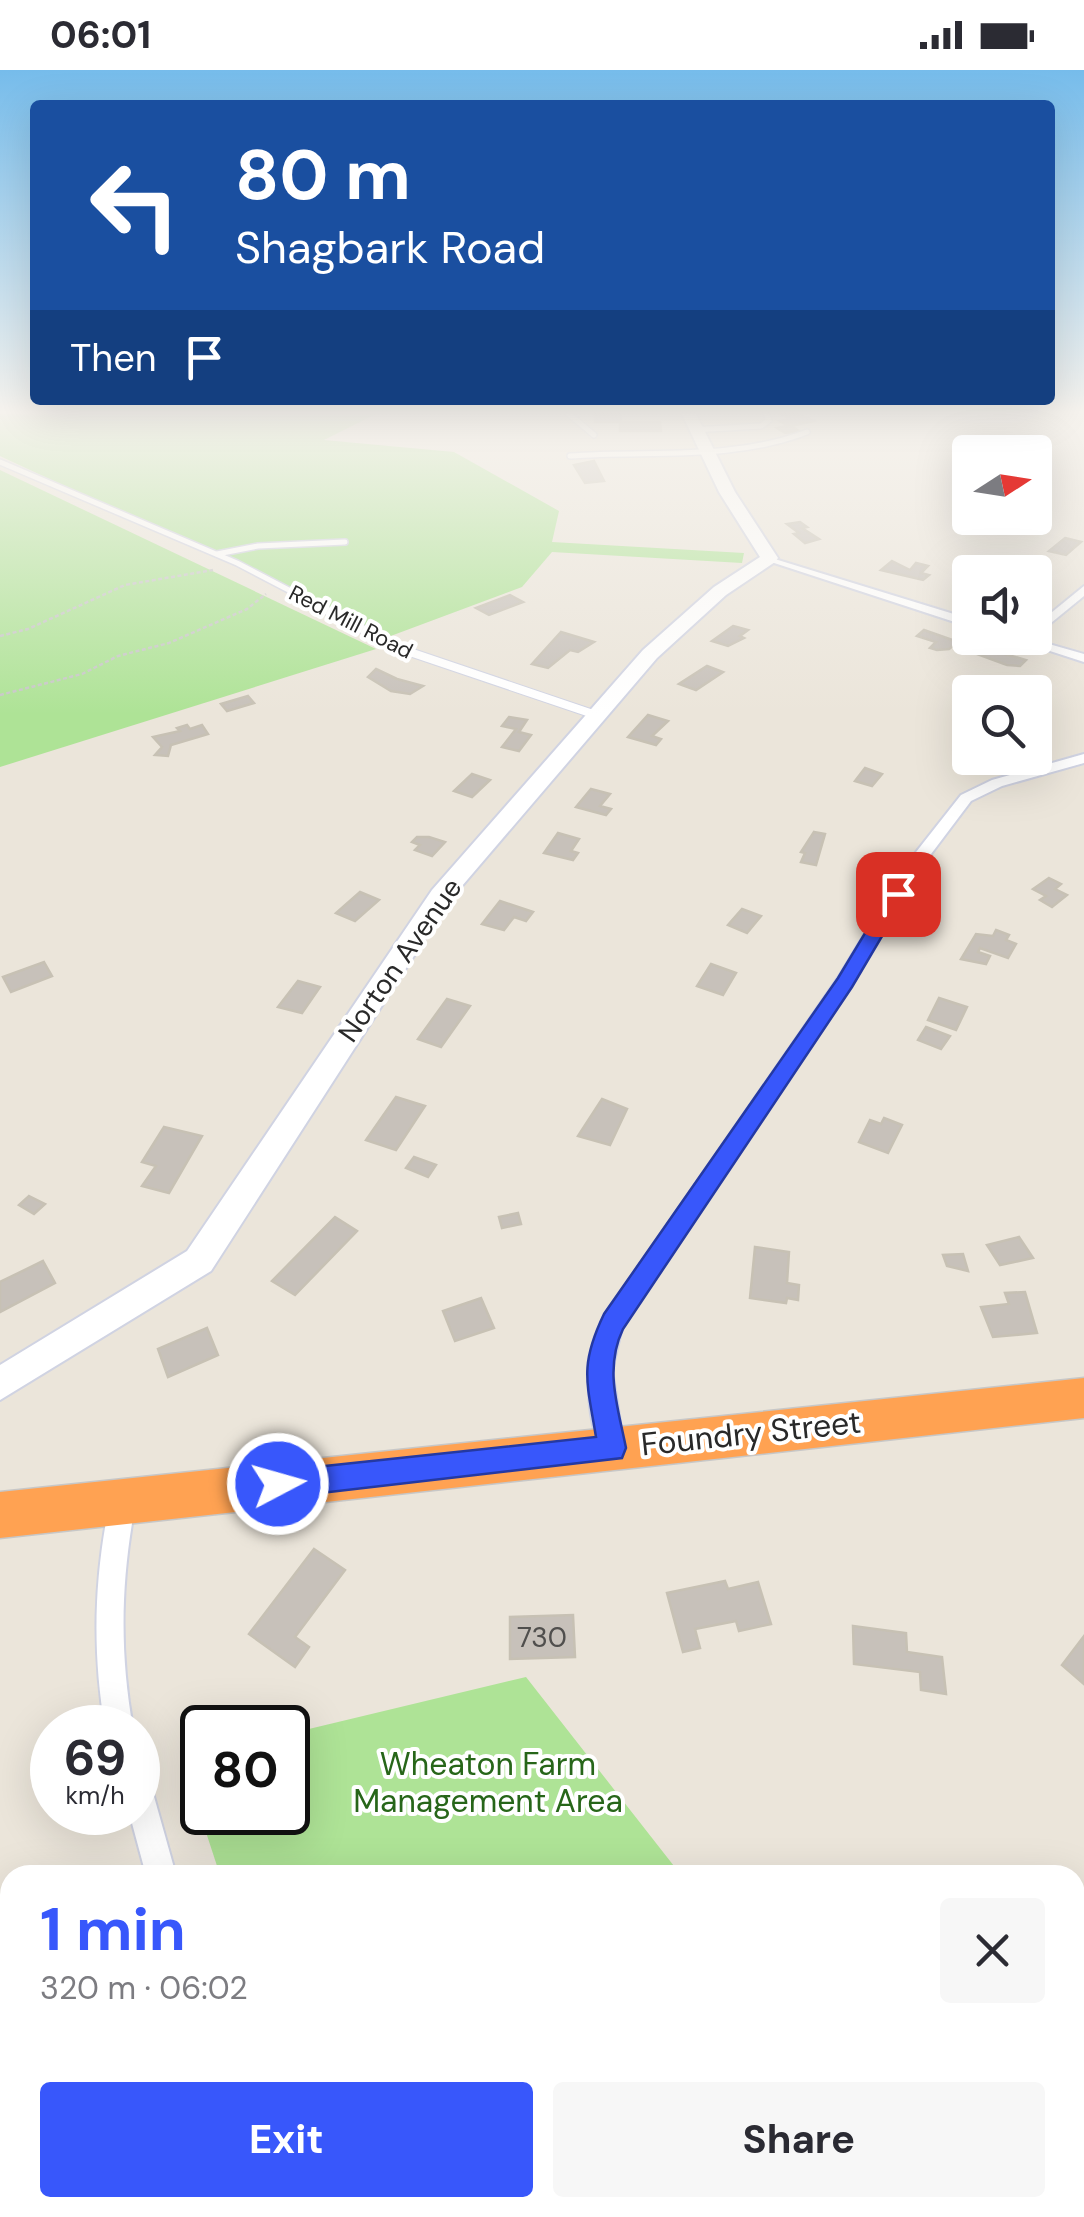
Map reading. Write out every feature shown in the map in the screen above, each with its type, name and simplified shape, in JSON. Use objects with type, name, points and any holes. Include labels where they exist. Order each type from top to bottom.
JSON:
[{"type":"highway","name":"Foundry Street","points":[[0,1515],[1084,1398]]},
{"type":"street","points":[[744,514],[769,558],[952,617]]},
{"type":"street","name":"Norton Avenue","points":[[0,1384],[199,1261],[418,925],[650,654],[720,590],[769,558]]},
{"type":"street","points":[[1052,616],[1084,590]]},
{"type":"street","points":[[1052,646],[1084,658]]},
{"type":"street","points":[[612,1448],[599,1376],[600,1351],[613,1322],[845,982],[915,864],[966,798],[1024,773],[1084,758]]},
{"type":"street","points":[[115,1705],[106,1664],[106,1603],[123,1501]]},
{"type":"street","points":[[150,1835],[159,1865]]},
{"type":"lane","name":"Red Mill Road","points":[[123,514],[238,564],[408,652],[598,716]]},
{"type":"lane","points":[[216,554],[267,545],[345,542]]},
{"type":"path","points":[[0,636],[28,629],[125,585],[238,564]]},
{"type":"path","points":[[0,695],[82,674],[118,656],[170,642],[258,602],[276,583]]},
{"type":"green space","points":[[0,514],[93,514],[376,649],[0,767]]},
{"type":"green space","points":[[125,514],[558,514],[552,542],[744,553],[742,563],[552,552],[522,587],[388,637]]},
{"type":"green space","name":"Wheaton Farm Management Area","points":[[526,1677],[673,1865],[217,1865],[207,1835],[310,1835],[310,1729]]},
{"type":"building","points":[[800,522],[807,527],[802,528],[819,539],[805,543],[787,524]]},
{"type":"building","points":[[1065,538],[1081,542],[1066,555],[1049,551]]},
{"type":"building","points":[[892,561],[910,570],[916,563],[928,566],[921,573],[929,575],[923,580],[881,570]]},
{"type":"building","points":[[510,595],[523,602],[489,615],[476,608]]},
{"type":"building","points":[[733,626],[748,630],[740,636],[744,638],[728,646],[712,641]]},
{"type":"building","points":[[924,630],[952,640],[952,647],[930,648],[936,642],[917,636]]},
{"type":"building","points":[[561,632],[594,642],[578,652],[570,650],[548,668],[532,664]]},
{"type":"building","points":[[980,655],[1008,655],[1026,660],[1020,666]]},
{"type":"building","points":[[707,666],[723,672],[696,690],[679,684]]},
{"type":"building","points":[[376,669],[423,686],[410,694],[391,691],[368,677]]},
{"type":"building","points":[[248,696],[254,703],[227,711],[221,704]]},
{"type":"building","points":[[648,715],[668,721],[652,736],[661,739],[656,745],[628,737]]},
{"type":"building","points":[[509,717],[527,720],[519,732],[531,735],[519,751],[502,747],[516,729],[502,726]]},
{"type":"building","points":[[187,725],[190,729],[202,725],[208,734],[171,745],[168,756],[155,755],[162,747],[153,737],[180,731],[177,728]]},
{"type":"building","points":[[865,768],[882,774],[872,786],[855,781]]},
{"type":"building","points":[[472,774],[490,780],[472,797],[454,791]]},
{"type":"building","points":[[591,789],[610,794],[600,806],[611,809],[606,815],[576,807]]},
{"type":"building","points":[[814,832],[825,834],[816,865],[801,862],[805,853],[801,852]]},
{"type":"building","points":[[558,833],[579,839],[571,851],[578,853],[573,860],[544,853]]},
{"type":"building","points":[[417,837],[445,842],[432,856],[415,850],[420,845],[412,842]]},
{"type":"building","points":[[1049,878],[1061,884],[1055,889],[1067,895],[1052,907],[1040,900],[1046,896],[1033,889]]},
{"type":"building","points":[[360,892],[379,900],[355,921],[336,913]]},
{"type":"building","points":[[500,901],[533,912],[526,921],[514,917],[504,930],[482,924]]},
{"type":"building","points":[[742,909],[761,916],[747,933],[728,925]]},
{"type":"building","points":[[996,930],[1009,935],[1006,940],[1016,944],[1008,958],[980,948],[978,952],[990,956],[986,964],[961,959],[976,934],[993,936]]},
{"type":"building","points":[[44,962],[52,976],[11,992],[3,977]]},
{"type":"building","points":[[711,964],[736,973],[723,995],[697,986]]},
{"type":"building","points":[[298,981],[320,987],[302,1013],[278,1007]]},
{"type":"building","points":[[939,998],[967,1007],[956,1030],[928,1020]]},
{"type":"building","points":[[447,999],[470,1006],[441,1047],[418,1039]]},
{"type":"building","points":[[926,1027],[950,1036],[941,1049],[918,1040]]},
{"type":"building","points":[[396,1097],[425,1106],[396,1150],[366,1140]]},
{"type":"building","points":[[602,1099],[627,1109],[610,1145],[578,1136]]},
{"type":"building","points":[[884,1118],[902,1125],[888,1153],[859,1142],[870,1120],[881,1124]]},
{"type":"building","points":[[164,1127],[202,1136],[169,1193],[142,1186],[156,1166],[142,1162]]},
{"type":"building","points":[[414,1157],[436,1165],[428,1177],[406,1168]]},
{"type":"building","points":[[29,1196],[45,1204],[34,1214],[19,1205]]},
{"type":"building","points":[[518,1213],[521,1224],[502,1228],[499,1217]]},
{"type":"building","points":[[335,1217],[357,1231],[295,1295],[272,1281]]},
{"type":"building","points":[[1019,1237],[1033,1258],[1000,1265],[987,1245]]},
{"type":"building","points":[[755,1247],[789,1252],[787,1283],[799,1285],[798,1300],[787,1298],[786,1303],[750,1298]]},
{"type":"building","points":[[963,1254],[968,1271],[947,1266],[943,1255]]},
{"type":"building","points":[[43,1261],[55,1283],[0,1312],[0,1282]]},
{"type":"building","points":[[1025,1292],[1037,1333],[993,1337],[981,1307],[1009,1304],[1005,1293]]},
{"type":"building","points":[[481,1298],[494,1328],[455,1341],[443,1311]]},
{"type":"building","points":[[207,1328],[218,1355],[168,1377],[158,1349]]},
{"type":"building","points":[[314,1549],[345,1570],[295,1637],[309,1647],[295,1667],[249,1634]]},
{"type":"building","points":[[725,1581],[728,1589],[758,1582],[771,1624],[739,1631],[736,1621],[695,1629],[700,1648],[683,1652],[667,1593]]},
{"type":"building","points":[[573,1615],[575,1657],[510,1659],[510,1617]]},
{"type":"building","points":[[853,1626],[906,1633],[907,1652],[942,1657],[946,1694],[921,1690],[920,1672],[854,1664]]},
{"type":"building","points":[[1084,1636],[1084,1684],[1062,1665]]},
{"type":"route","points":[[278,1484],[612,1448],[599,1376],[600,1351],[613,1322],[845,982],[898,894]]}]
